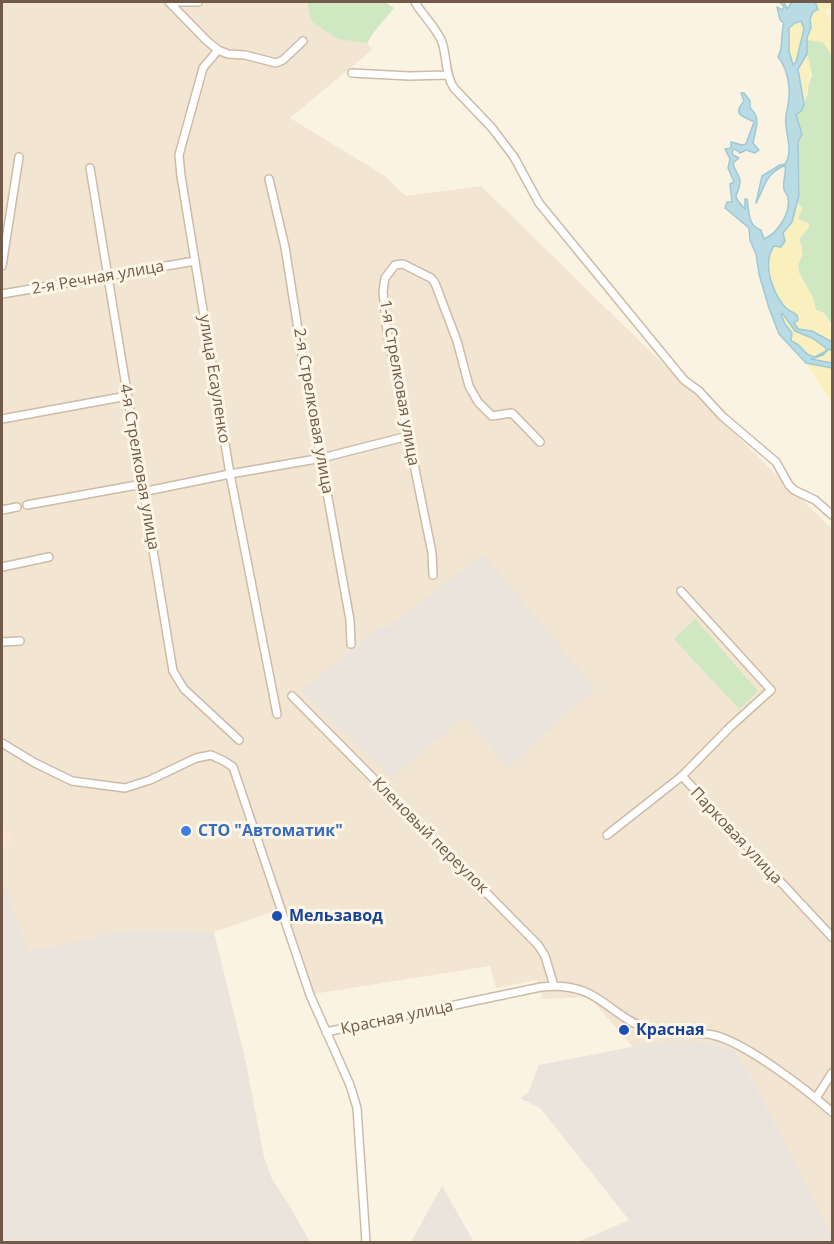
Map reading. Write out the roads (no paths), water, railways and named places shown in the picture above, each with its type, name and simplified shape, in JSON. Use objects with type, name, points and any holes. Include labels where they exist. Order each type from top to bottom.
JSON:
[{"type":"street","points":[[170,2],[198,2]]},
{"type":"street","points":[[170,2],[218,50],[228,54],[245,55],[276,63],[283,60],[303,41]]},
{"type":"street","points":[[415,2],[439,36],[447,61],[448,75],[454,88],[500,138],[539,202],[684,380],[776,462],[794,490],[815,500],[832,516]]},
{"type":"street","name":"улица Есауленко","points":[[218,50],[203,68],[179,155],[230,474],[277,714]]},
{"type":"street","points":[[352,72],[409,76],[448,75]]},
{"type":"street","points":[[2,266],[19,158]]},
{"type":"street","name":"4-я Стрелковая улица","points":[[90,168],[173,671],[184,689],[239,740]]},
{"type":"street","name":"2-я Стрелковая улица","points":[[269,179],[285,247],[350,620],[351,644]]},
{"type":"street","name":"2-я Речная улица","points":[[2,294],[195,261]]},
{"type":"street","name":"1-я Стрелковая улица","points":[[433,575],[432,553],[387,331],[382,291],[385,278],[395,265],[403,264],[431,278],[435,284],[457,341],[469,386],[478,402],[492,416],[512,413],[540,442]]},
{"type":"street","points":[[2,419],[128,396]]},
{"type":"street","points":[[27,505],[137,485],[142,492],[322,458],[408,436]]},
{"type":"street","points":[[2,510],[17,507]]},
{"type":"street","points":[[2,567],[49,557]]},
{"type":"street","points":[[681,591],[771,690],[730,727],[682,776]]},
{"type":"street","points":[[2,642],[20,641]]},
{"type":"street","name":"Кленовый переулок","points":[[292,696],[538,945],[545,957],[554,986]]},
{"type":"street","points":[[2,743],[35,763],[72,781],[125,788],[150,780],[196,758],[211,756],[232,767],[310,995],[326,1032]]},
{"type":"street","name":"Парковая улица","points":[[607,835],[682,776],[832,938]]},
{"type":"street","name":"Красная улица","points":[[366,1242],[357,1108],[350,1085],[326,1032],[554,986],[566,986],[590,993],[636,1023],[655,1031],[711,1034],[726,1038],[816,1098],[832,1112]]},
{"type":"street","points":[[816,1098],[832,1073]]},
{"type":"water","points":[[777,2],[784,2],[787,9],[792,2],[815,2],[818,9],[813,12],[810,19],[807,54],[798,69],[804,104],[802,110],[796,115],[802,134],[798,142],[799,195],[792,222],[783,233],[785,241],[781,247],[774,246],[770,253],[770,277],[780,300],[785,307],[797,315],[798,320],[794,323],[798,329],[812,331],[832,342],[832,351],[829,349],[823,355],[811,359],[832,363],[832,368],[806,363],[779,334],[759,274],[749,228],[725,208],[727,202],[732,202],[730,184],[734,182],[728,168],[730,159],[725,149],[731,148],[731,142],[746,144],[754,122],[739,113],[744,101],[741,93],[744,93],[756,116],[757,124],[753,143],[759,150],[755,153],[746,150],[740,153],[735,149],[732,151],[733,155],[739,158],[733,163],[740,182],[736,197],[745,209],[745,199],[747,199],[751,222],[761,230],[764,239],[779,227],[787,209],[788,197],[784,191],[785,165],[769,177],[756,203],[762,176],[785,164],[789,152],[786,121],[789,87],[786,71],[778,57],[784,23],[780,20],[777,7],[782,10],[784,7]],"holes":[[[801,21],[804,29],[796,62],[793,65],[789,51],[789,28]],[[781,314],[795,331],[812,338],[826,348],[826,351],[815,357],[807,354],[791,341],[792,333]]]},
{"type":"place","name":"СТО \"Автоматик\"","points":[[186,831]]},
{"type":"place","name":"Мельзавод","points":[[277,916]]},
{"type":"place","name":"Красная","points":[[624,1030]]}]
